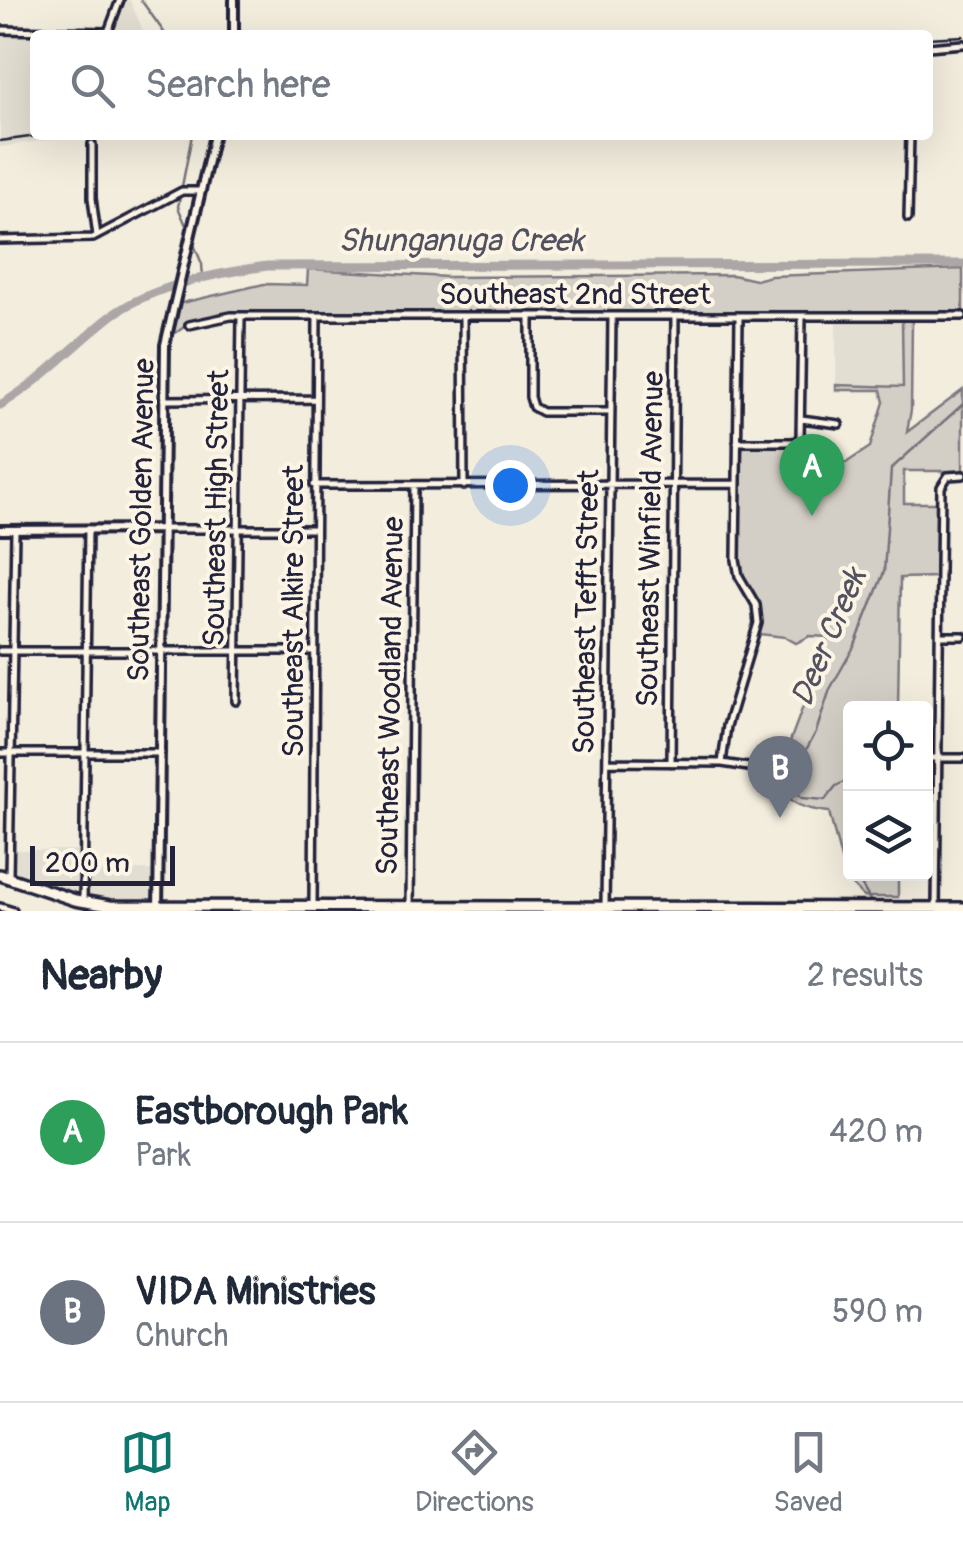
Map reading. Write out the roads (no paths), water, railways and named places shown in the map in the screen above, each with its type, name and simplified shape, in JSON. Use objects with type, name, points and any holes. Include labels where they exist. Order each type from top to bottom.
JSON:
[{"type":"main road","points":[[4,876],[83,902],[159,909],[963,908]]},
{"type":"street","points":[[109,30],[120,0]]},
{"type":"street","points":[[234,0],[234,30]]},
{"type":"street","points":[[0,30],[30,31]]},
{"type":"street","points":[[933,47],[963,44]]},
{"type":"street","name":"Southeast Golden Avenue","points":[[159,909],[167,330],[213,140]]},
{"type":"street","points":[[908,218],[910,140]]},
{"type":"street","points":[[92,144],[92,210],[97,237]]},
{"type":"street","points":[[0,240],[97,237],[182,191],[200,191]]},
{"type":"street","name":"Southeast 2nd Street","points":[[189,326],[240,316],[963,316]]},
{"type":"street","name":"Southeast High Street","points":[[236,701],[240,316]]},
{"type":"street","name":"Southeast Alkire Street","points":[[313,906],[317,316]]},
{"type":"street","points":[[463,316],[464,486]]},
{"type":"street","points":[[530,316],[530,397],[534,407],[542,412],[610,412]]},
{"type":"street","name":"Southeast Tefft Street","points":[[604,908],[612,316]]},
{"type":"street","name":"Southeast Winfield Avenue","points":[[670,763],[675,316]]},
{"type":"street","points":[[722,764],[727,726],[758,618],[737,568],[739,316]]},
{"type":"street","points":[[737,442],[798,440],[802,317]]},
{"type":"street","points":[[164,400],[316,399]]},
{"type":"street","points":[[801,419],[839,424]]},
{"type":"street","points":[[936,908],[943,480],[963,474]]},
{"type":"street","points":[[314,485],[736,484]]},
{"type":"street","name":"Southeast Woodland Avenue","points":[[414,486],[416,908]]},
{"type":"street","points":[[83,902],[88,529]]},
{"type":"street","points":[[0,530],[314,529]]},
{"type":"street","points":[[4,876],[12,752],[15,530]]},
{"type":"street","points":[[941,636],[963,636]]},
{"type":"street","points":[[0,651],[313,652]]},
{"type":"street","points":[[0,752],[161,753]]},
{"type":"street","points":[[933,758],[963,758]]},
{"type":"street","points":[[607,762],[755,768]]},
{"type":"street","points":[[0,907],[13,911]]},
{"type":"waterway","points":[[141,0],[162,30]]},
{"type":"waterway","points":[[188,230],[178,207],[191,140]]},
{"type":"waterway","points":[[193,242],[203,278]]},
{"type":"waterway","name":"Shunganuga Creek","points":[[0,405],[130,304],[187,282],[267,266],[963,264]]},
{"type":"waterway","name":"Deer Creek","points":[[843,782],[825,800],[802,798],[793,789],[792,775],[816,732],[830,689],[855,645],[884,572],[891,469],[963,404]]},
{"type":"waterway","name":"Deer Creek","points":[[859,881],[873,905]]},
{"type":"railway","points":[[933,38],[963,36]]},
{"type":"railway","points":[[0,141],[30,137]]},
{"type":"place","name":"Eastborough Park","points":[[812,516]]},
{"type":"place","name":"VIDA Ministries","points":[[780,818]]}]
